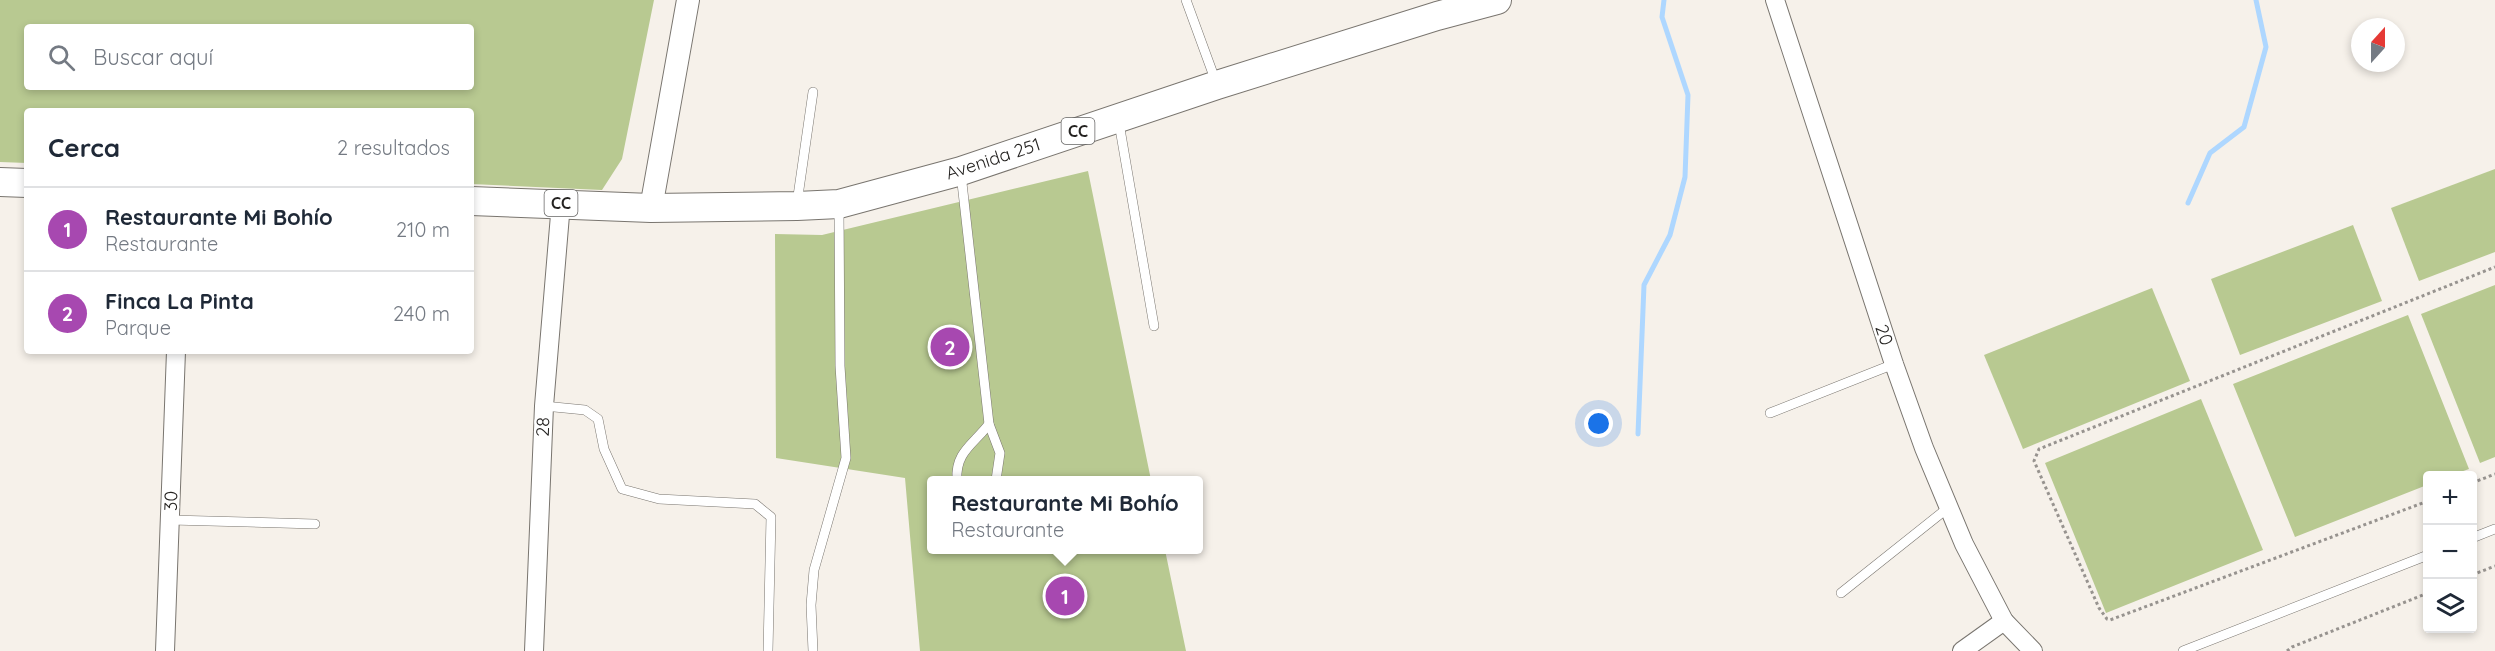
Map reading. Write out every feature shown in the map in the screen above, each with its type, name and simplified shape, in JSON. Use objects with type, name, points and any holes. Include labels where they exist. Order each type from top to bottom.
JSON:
[{"type":"main road","name":"Avenida 251","points":[[474,201],[651,208],[839,204],[961,171],[1438,12],[1497,0]]},
{"type":"main road","points":[[0,182],[24,183]]},
{"type":"street","points":[[651,208],[688,0]]},
{"type":"street","name":"20","points":[[1775,0],[1894,364],[1924,448],[1964,544],[2004,621],[2033,651]]},
{"type":"street","name":"28","points":[[534,651],[544,406],[561,203]]},
{"type":"street","name":"30","points":[[165,651],[176,354]]},
{"type":"street","points":[[1962,651],[2004,621]]},
{"type":"lane","points":[[1186,0],[1217,85]]},
{"type":"lane","points":[[796,206],[813,92]]},
{"type":"lane","points":[[1118,117],[1154,326]]},
{"type":"lane","points":[[961,171],[989,424],[1000,453],[997,476]]},
{"type":"lane","points":[[813,651],[811,604],[814,570],[846,458],[840,366],[839,204]]},
{"type":"lane","points":[[1770,413],[1894,364]]},
{"type":"lane","points":[[544,406],[585,410],[598,419],[604,449],[622,489],[659,499],[755,504],[771,518],[768,651]]},
{"type":"lane","points":[[957,476],[957,463],[965,450],[978,439],[989,424]]},
{"type":"lane","points":[[1841,593],[1949,507]]},
{"type":"lane","points":[[171,520],[315,524]]},
{"type":"lane","points":[[2477,536],[2495,529]]},
{"type":"lane","points":[[2183,651],[2423,557]]},
{"type":"path","points":[[2423,503],[2110,620],[2099,608],[2034,460],[2039,448],[2495,267]]},
{"type":"path","points":[[2477,481],[2495,474]]},
{"type":"path","points":[[2477,573],[2495,566]]},
{"type":"path","points":[[2288,651],[2292,647],[2423,594]]},
{"type":"green space","points":[[0,0],[654,0],[622,159],[602,190],[474,184],[474,108],[24,108],[24,163],[0,162]]},
{"type":"green space","points":[[2495,169],[2495,252],[2419,281],[2391,208]]},
{"type":"green space","points":[[1088,171],[1150,476],[927,476],[927,554],[1166,554],[1186,651],[920,651],[905,478],[776,458],[775,234],[822,235]]},
{"type":"green space","points":[[2353,225],[2382,301],[2240,355],[2211,279]]},
{"type":"green space","points":[[2495,285],[2495,457],[2480,463],[2421,314]]},
{"type":"green space","points":[[2152,288],[2190,381],[2023,449],[1984,355]]},
{"type":"green space","points":[[2408,315],[2469,469],[2423,471],[2423,487],[2295,537],[2233,384]]},
{"type":"green space","points":[[2201,399],[2263,550],[2106,613],[2045,463]]},
{"type":"waterway","points":[[1638,434],[1644,285],[1670,235],[1685,177],[1688,95],[1662,17],[1664,0]]},
{"type":"waterway","points":[[2188,203],[2210,153],[2244,127],[2266,47],[2256,0]]},
{"type":"place","name":"Finca La Pinta","points":[[950,347]]},
{"type":"place","name":"Restaurante Mi Bohío","points":[[1065,596]]}]
